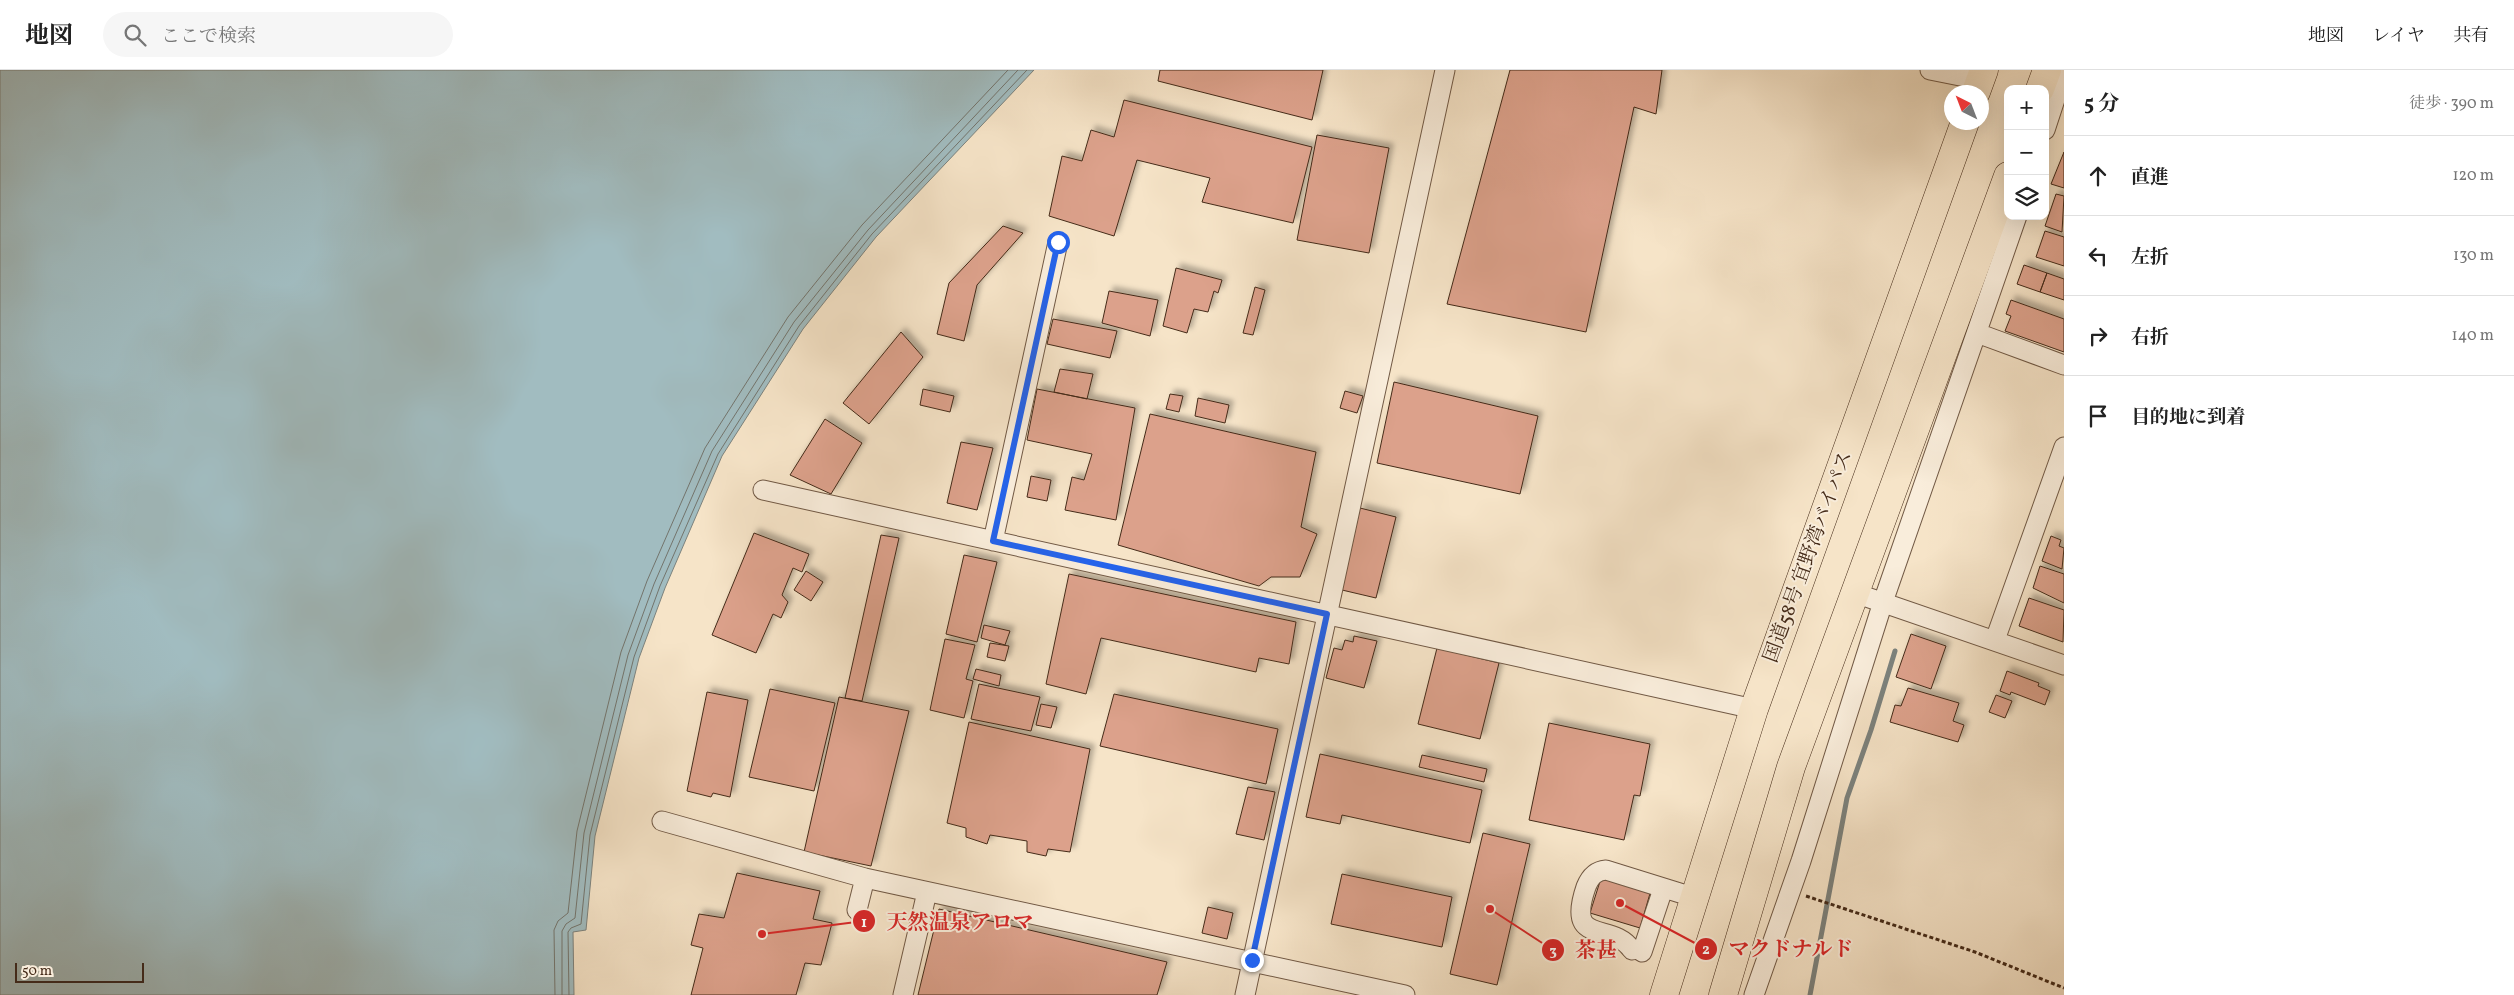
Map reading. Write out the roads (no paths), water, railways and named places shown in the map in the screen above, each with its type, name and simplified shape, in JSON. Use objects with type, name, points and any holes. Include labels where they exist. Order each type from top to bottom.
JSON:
[{"type":"highway","points":[[2047,70],[2053,96]]},
{"type":"highway","name":"国道58号 宜野湾バイパス","points":[[1664,995],[1696,898],[1754,708],[1962,130]]},
{"type":"highway","points":[[1708,995],[1764,848],[1791,767],[2004,187]]},
{"type":"highway","points":[[1724,995],[1791,767]]},
{"type":"street","points":[[1245,995],[1445,70]]},
{"type":"street","points":[[1930,70],[1980,81]]},
{"type":"street","points":[[2049,113],[2053,96],[2064,72]]},
{"type":"street","points":[[1754,995],[1801,861],[1883,602],[2015,220]]},
{"type":"street","points":[[993,541],[1058,242]]},
{"type":"street","points":[[1977,333],[2064,365]]},
{"type":"street","points":[[1996,640],[2064,447]]},
{"type":"street","points":[[763,490],[1754,708]]},
{"type":"street","points":[[1855,593],[2064,664]]},
{"type":"street","points":[[662,821],[865,878],[1252,960],[1405,995]]},
{"type":"street","points":[[1663,889],[1637,951],[1626,941],[1592,929],[1583,922],[1580,908],[1588,882],[1593,875],[1606,870],[1696,898]]},
{"type":"street","points":[[857,910],[865,878]]},
{"type":"street","points":[[903,995],[927,892]]},
{"type":"water","points":[[0,70],[1034,70],[876,237],[803,329],[722,456],[665,588],[639,658],[595,836],[586,930],[573,932],[574,995],[0,995]]},
{"type":"waterway","points":[[1810,995],[1847,798],[1871,730],[1895,651]]},
{"type":"place","name":"マクドナルド","points":[[1620,903]]},
{"type":"place","name":"茶甚","points":[[1490,909]]},
{"type":"place","name":"天然温泉アロマ","points":[[762,934]]}]
